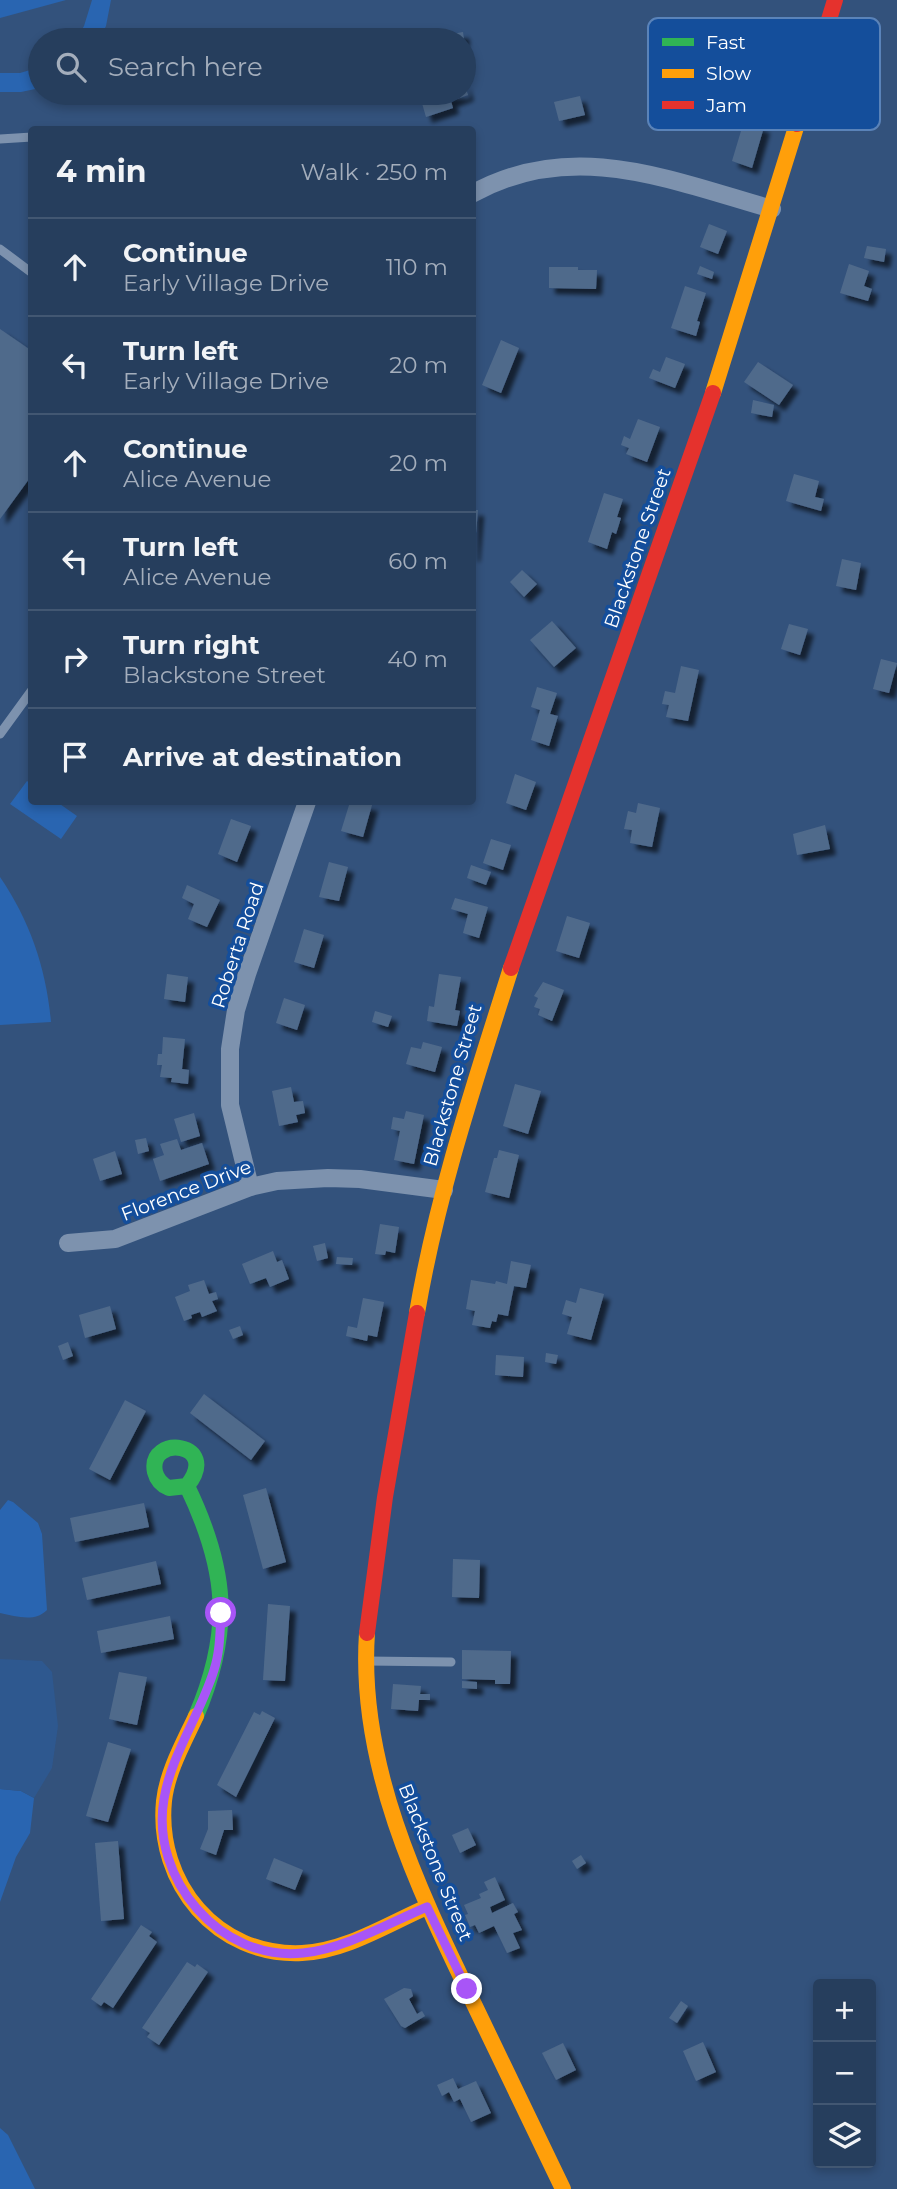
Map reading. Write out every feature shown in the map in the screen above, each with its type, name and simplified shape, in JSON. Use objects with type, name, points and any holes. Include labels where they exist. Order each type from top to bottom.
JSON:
[{"type":"main road","name":"Blackstone Street","points":[[830,18],[835,0]]},
{"type":"main road","name":"Blackstone Street","points":[[563,2189],[427,1907],[383,1788],[369,1715],[365,1661],[385,1497],[422,1284],[444,1190],[503,987],[720,373],[796,130]]},
{"type":"main road","points":[[187,1486],[201,1512],[216,1566],[221,1613],[220,1640],[214,1670],[167,1784],[161,1826],[168,1858],[182,1891],[201,1915],[226,1933],[261,1949],[281,1953],[301,1954],[335,1946],[427,1907]]},
{"type":"street","points":[[476,192],[513,175],[576,165],[623,168],[772,209]]},
{"type":"street","name":"Roberta Road","points":[[250,1187],[230,1105],[230,1049],[236,1010],[247,974],[306,805]]},
{"type":"street","name":"Florence Drive","points":[[68,1243],[115,1239],[250,1187],[277,1181],[328,1178],[393,1182],[444,1190]]},
{"type":"lane","points":[[0,139],[28,136]]},
{"type":"lane","points":[[0,249],[28,271]]},
{"type":"lane","points":[[0,734],[28,696]]},
{"type":"lane","points":[[365,1661],[451,1662]]},
{"type":"shaded area","points":[[0,0],[66,0],[0,18]]},
{"type":"shaded area","points":[[92,0],[111,0],[105,28],[83,28]]},
{"type":"shaded area","points":[[28,71],[28,91],[0,92],[0,73]]},
{"type":"shaded area","points":[[27,781],[28,805],[61,805],[77,816],[61,839],[10,804]]},
{"type":"shaded area","points":[[0,877],[20,911],[35,946],[49,1002],[51,1022],[0,1025]]},
{"type":"shaded area","points":[[8,1500],[38,1523],[42,1534],[47,1610],[36,1616],[25,1618],[0,1613],[0,1510]]},
{"type":"shaded area","points":[[0,1659],[42,1661],[52,1672],[58,1726],[52,1768],[34,1798],[21,1791],[0,1789]]},
{"type":"shaded area","points":[[0,1789],[21,1791],[34,1798],[30,1833],[16,1857],[0,1902]]},
{"type":"shaded area","points":[[0,2128],[8,2135],[35,2189],[0,2189]]},
{"type":"building","points":[[580,96],[585,115],[559,121],[554,102]]},
{"type":"building","points":[[422,105],[452,105],[453,108],[426,117]]},
{"type":"building","points":[[741,130],[763,130],[752,168],[732,161]]},
{"type":"building","points":[[709,224],[727,231],[718,254],[700,247]]},
{"type":"building","points":[[867,246],[886,249],[884,262],[864,258]]},
{"type":"building","points":[[849,264],[869,271],[864,286],[872,289],[868,301],[840,293]]},
{"type":"building","points":[[700,266],[714,272],[712,279],[697,274]]},
{"type":"building","points":[[549,267],[597,270],[596,289],[549,288]]},
{"type":"building","points":[[685,286],[706,293],[697,321],[700,322],[696,336],[671,328]]},
{"type":"building","points":[[0,329],[28,348],[28,480],[0,519]]},
{"type":"building","points":[[501,340],[519,348],[501,393],[482,385]]},
{"type":"building","points":[[666,357],[685,364],[675,388],[649,378],[653,369],[660,372]]},
{"type":"building","points":[[758,362],[793,385],[779,405],[744,382]]},
{"type":"building","points":[[753,400],[774,405],[772,417],[751,413]]},
{"type":"building","points":[[638,419],[660,427],[647,462],[626,454],[629,448],[621,445],[624,436],[630,439]]},
{"type":"building","points":[[794,474],[819,481],[815,497],[824,499],[821,511],[786,501]]},
{"type":"building","points":[[604,493],[623,499],[617,517],[621,518],[616,534],[612,532],[607,549],[588,542]]},
{"type":"building","points":[[842,559],[861,563],[856,590],[836,586]]},
{"type":"building","points":[[522,570],[537,584],[524,597],[510,582]]},
{"type":"building","points":[[552,621],[576,648],[554,667],[530,640]]},
{"type":"building","points":[[789,624],[808,629],[800,655],[781,649]]},
{"type":"building","points":[[881,659],[897,663],[889,693],[873,689]]},
{"type":"building","points":[[681,666],[699,670],[688,721],[666,717],[669,705],[662,704],[665,691],[675,693]]},
{"type":"building","points":[[537,687],[557,693],[550,714],[558,716],[549,746],[531,740],[540,710],[531,707]]},
{"type":"building","points":[[515,774],[536,782],[526,810],[506,803]]},
{"type":"building","points":[[638,803],[660,808],[652,847],[630,843],[632,830],[624,829],[628,811],[636,813]]},
{"type":"building","points":[[349,805],[372,805],[363,837],[341,831]]},
{"type":"building","points":[[231,819],[251,826],[237,862],[218,854]]},
{"type":"building","points":[[825,825],[830,849],[797,855],[793,834]]},
{"type":"building","points":[[491,839],[511,845],[503,870],[483,863]]},
{"type":"building","points":[[329,862],[348,867],[339,901],[319,897]]},
{"type":"building","points":[[471,865],[491,872],[486,885],[467,878]]},
{"type":"building","points":[[187,885],[220,900],[207,927],[188,919],[194,904],[182,898]]},
{"type":"building","points":[[455,898],[488,907],[479,938],[463,933],[468,914],[451,909]]},
{"type":"building","points":[[567,916],[590,923],[579,958],[556,951]]},
{"type":"building","points":[[304,929],[324,935],[314,968],[294,962]]},
{"type":"building","points":[[167,974],[188,977],[185,1002],[164,999]]},
{"type":"building","points":[[439,974],[461,977],[455,1010],[460,1011],[457,1026],[427,1021],[429,1006],[434,1007]]},
{"type":"building","points":[[543,982],[564,990],[552,1021],[538,1015],[540,1009],[534,1007],[538,998],[534,996]]},
{"type":"building","points":[[284,998],[305,1005],[297,1030],[276,1023]]},
{"type":"building","points":[[375,1011],[392,1016],[388,1027],[372,1022]]},
{"type":"building","points":[[163,1037],[185,1039],[182,1069],[189,1070],[188,1084],[171,1082],[172,1078],[160,1077],[162,1065],[157,1065],[158,1054],[162,1054]]},
{"type":"building","points":[[423,1042],[442,1047],[435,1072],[406,1064],[411,1047],[421,1049]]},
{"type":"building","points":[[515,1084],[541,1091],[528,1134],[503,1126]]},
{"type":"building","points":[[291,1087],[294,1102],[303,1101],[305,1113],[296,1115],[298,1122],[279,1126],[272,1091]]},
{"type":"building","points":[[406,1111],[424,1115],[414,1164],[394,1160],[400,1131],[391,1129],[393,1117],[404,1119]]},
{"type":"building","points":[[194,1113],[200,1136],[181,1142],[174,1119]]},
{"type":"building","points":[[146,1138],[149,1151],[138,1154],[135,1140]]},
{"type":"building","points":[[177,1139],[181,1150],[202,1143],[209,1164],[160,1181],[153,1159],[164,1155],[160,1144]]},
{"type":"building","points":[[499,1150],[519,1155],[509,1198],[485,1192],[494,1158],[497,1158]]},
{"type":"building","points":[[115,1151],[122,1174],[100,1181],[93,1159]]},
{"type":"building","points":[[380,1224],[399,1227],[395,1253],[386,1251],[385,1255],[375,1254]]},
{"type":"building","points":[[325,1243],[328,1258],[317,1261],[313,1246]]},
{"type":"building","points":[[273,1251],[277,1262],[282,1260],[289,1279],[270,1287],[266,1278],[250,1284],[242,1264]]},
{"type":"building","points":[[337,1257],[353,1258],[352,1265],[336,1264]]},
{"type":"building","points":[[511,1261],[531,1265],[526,1288],[514,1286],[508,1316],[498,1314],[496,1322],[492,1321],[490,1328],[472,1325],[475,1311],[466,1309],[471,1280],[507,1284]]},
{"type":"building","points":[[204,1280],[209,1294],[216,1292],[218,1299],[212,1301],[217,1311],[202,1317],[200,1312],[184,1321],[175,1297],[190,1291],[188,1285]]},
{"type":"building","points":[[580,1288],[604,1294],[591,1340],[567,1334],[572,1317],[562,1314],[566,1300],[576,1303]]},
{"type":"building","points":[[363,1298],[384,1302],[377,1337],[368,1335],[367,1341],[346,1336],[348,1326],[357,1328]]},
{"type":"building","points":[[110,1306],[116,1329],[85,1338],[79,1315]]},
{"type":"building","points":[[240,1326],[243,1335],[233,1339],[229,1330]]},
{"type":"building","points":[[68,1342],[73,1356],[63,1360],[58,1346]]},
{"type":"building","points":[[546,1353],[558,1355],[556,1364],[545,1362]]},
{"type":"building","points":[[496,1355],[524,1357],[523,1377],[495,1375]]},
{"type":"building","points":[[204,1394],[265,1441],[251,1460],[190,1413]]},
{"type":"building","points":[[125,1400],[146,1411],[110,1480],[89,1469]]},
{"type":"building","points":[[266,1488],[286,1562],[263,1569],[243,1495]]},
{"type":"building","points":[[144,1503],[149,1527],[75,1542],[70,1518]]},
{"type":"building","points":[[453,1559],[480,1560],[479,1598],[452,1597]]},
{"type":"building","points":[[156,1561],[161,1584],[87,1600],[82,1578]]},
{"type":"building","points":[[268,1604],[290,1606],[285,1681],[263,1680]]},
{"type":"building","points":[[170,1616],[174,1639],[101,1653],[97,1631]]},
{"type":"building","points":[[462,1650],[511,1651],[510,1684],[495,1684],[495,1680],[462,1679]]},
{"type":"building","points":[[119,1672],[147,1677],[137,1725],[109,1719]]},
{"type":"building","points":[[462,1681],[477,1682],[477,1689],[462,1688]]},
{"type":"building","points":[[393,1684],[421,1686],[420,1694],[430,1694],[430,1700],[419,1700],[418,1711],[391,1709]]},
{"type":"building","points":[[262,1711],[275,1718],[236,1797],[217,1785],[254,1712],[260,1715]]},
{"type":"building","points":[[108,1742],[131,1749],[108,1822],[86,1816]]},
{"type":"building","points":[[232,1810],[233,1830],[224,1830],[216,1855],[200,1849],[208,1829],[208,1811]]},
{"type":"building","points":[[468,1828],[476,1845],[460,1853],[452,1835]]},
{"type":"building","points":[[118,1841],[124,1919],[101,1921],[95,1843]]},
{"type":"building","points":[[581,1855],[586,1863],[577,1869],[572,1861]]},
{"type":"building","points":[[274,1858],[303,1870],[295,1890],[266,1879]]},
{"type":"building","points":[[495,1877],[505,1900],[490,1907],[492,1913],[513,1903],[518,1912],[514,1914],[522,1930],[513,1933],[520,1948],[507,1953],[494,1926],[479,1933],[475,1925],[470,1927],[465,1915],[468,1914],[464,1905],[481,1898],[479,1894],[488,1890],[484,1882]]},
{"type":"building","points":[[141,1925],[152,1932],[149,1936],[157,1942],[113,2008],[104,2002],[101,2006],[91,1999]]},
{"type":"building","points":[[187,1962],[195,1967],[197,1964],[208,1972],[159,2045],[147,2037],[150,2033],[142,2028]]},
{"type":"building","points":[[404,1988],[411,1989],[413,1996],[409,1999],[417,2014],[422,2011],[425,2016],[405,2028],[384,1999]]},
{"type":"building","points":[[681,2001],[688,2006],[677,2023],[669,2018]]},
{"type":"building","points":[[703,2042],[716,2072],[696,2081],[683,2051]]},
{"type":"building","points":[[563,2043],[576,2070],[556,2080],[542,2053]]},
{"type":"building","points":[[453,2078],[458,2089],[476,2081],[491,2113],[471,2122],[460,2099],[454,2102],[449,2092],[442,2096],[437,2085]]},
{"type":"traffic: fast","points":[[187,1486],[169,1488],[158,1480],[155,1472],[156,1460],[162,1452],[181,1448],[190,1452],[196,1460],[195,1471],[187,1486],[200,1516],[217,1573],[220,1627],[216,1655],[196,1716]]},
{"type":"traffic: slow","points":[[713,393],[795,130]]},
{"type":"traffic: slow","points":[[417,1313],[446,1182],[511,968]]},
{"type":"traffic: slow","points":[[367,1633],[367,1682],[372,1730],[382,1777],[412,1869],[563,2189]]},
{"type":"traffic: slow","points":[[196,1716],[169,1779],[164,1801],[164,1831],[170,1860],[182,1886],[198,1909],[219,1928],[243,1942],[271,1951],[302,1953],[351,1942],[427,1907]]},
{"type":"traffic: jam","points":[[829,18],[835,0]]},
{"type":"traffic: jam","points":[[511,968],[713,393]]},
{"type":"traffic: jam","points":[[367,1633],[385,1497],[417,1313]]},
{"type":"route","points":[[221,1613],[220,1640],[214,1670],[164,1796],[161,1826],[168,1858],[182,1891],[201,1915],[226,1933],[261,1949],[281,1953],[301,1954],[335,1946],[427,1907],[467,1989]]}]
